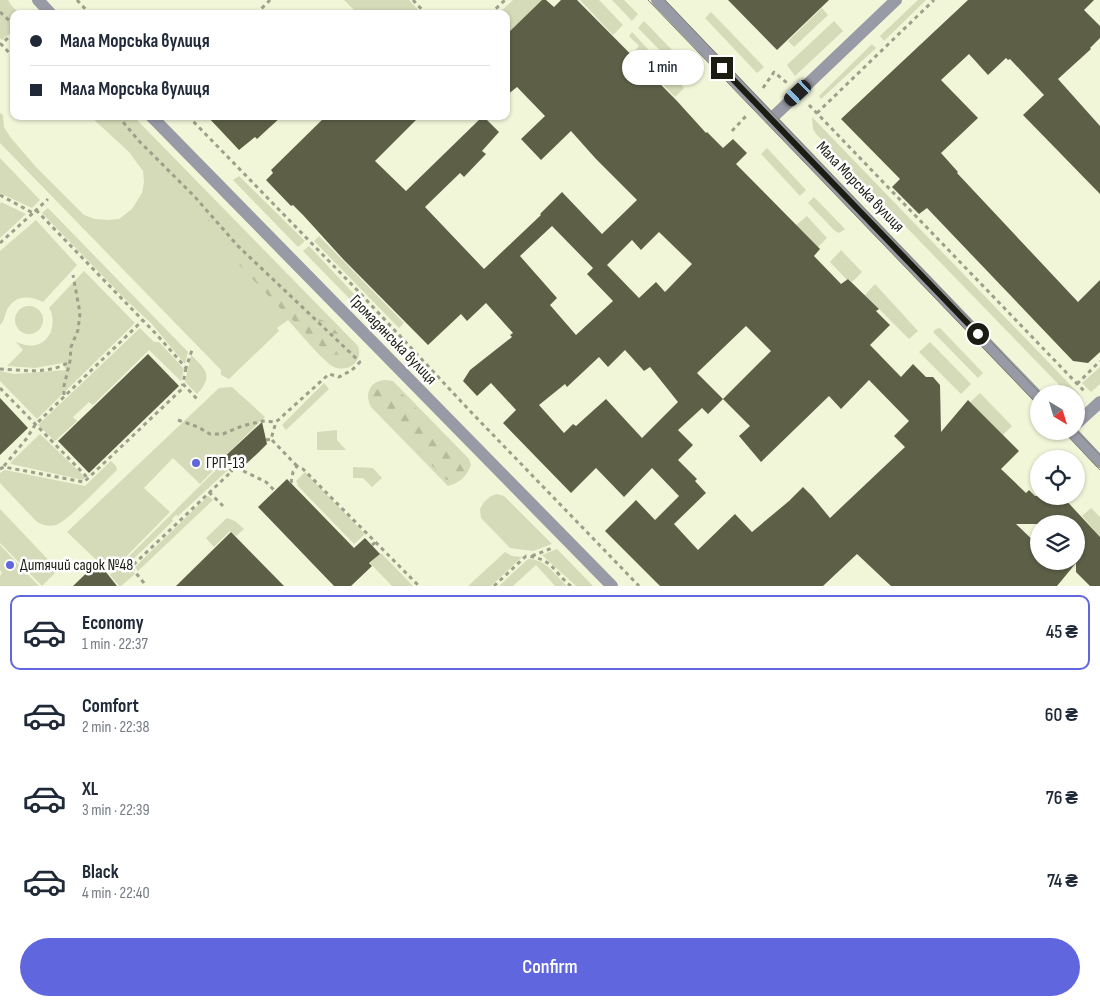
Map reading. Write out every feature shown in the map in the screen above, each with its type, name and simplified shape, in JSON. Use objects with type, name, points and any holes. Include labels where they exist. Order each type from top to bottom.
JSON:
[{"type":"street","points":[[38,0],[47,10]]},
{"type":"street","name":"Мала Морська вулиця","points":[[657,0],[1030,389]]},
{"type":"street","points":[[771,119],[896,0]]},
{"type":"street","name":"Громадянська вулиця","points":[[156,120],[612,586]]},
{"type":"street","points":[[1085,416],[1099,403]]},
{"type":"street","points":[[1079,440],[1100,462]]},
{"type":"path","points":[[77,0],[86,10]]},
{"type":"path","points":[[260,10],[270,0]]},
{"type":"path","points":[[413,0],[422,10]]},
{"type":"path","points":[[494,10],[505,0]]},
{"type":"path","points":[[817,113],[934,0]]},
{"type":"path","points":[[0,12],[10,21]]},
{"type":"path","points":[[1,45],[10,54]]},
{"type":"path","points":[[774,72],[798,93],[1077,384],[1099,403]]},
{"type":"path","points":[[121,120],[139,141],[195,197],[238,246],[360,362]]},
{"type":"path","points":[[192,120],[640,586]]},
{"type":"path","points":[[0,195],[35,211],[143,320],[186,368]]},
{"type":"path","points":[[0,243],[48,199]]},
{"type":"path","points":[[64,396],[71,348],[78,330],[80,313],[73,275]]},
{"type":"path","points":[[2,468],[27,438],[35,425],[143,320]]},
{"type":"path","points":[[271,439],[276,422],[329,374],[339,377],[352,370],[393,330]]},
{"type":"path","points":[[2,468],[84,482],[88,480],[182,389],[193,347]]},
{"type":"path","points":[[0,369],[30,371],[62,367],[70,361]]},
{"type":"path","points":[[1077,384],[1100,361]]},
{"type":"path","points":[[183,384],[199,401]]},
{"type":"path","points":[[0,388],[85,474],[88,480]]},
{"type":"path","points":[[178,420],[198,427],[210,434],[224,434],[242,426],[263,421],[276,422]]},
{"type":"path","points":[[266,440],[271,439]]},
{"type":"path","points":[[271,439],[419,586]]},
{"type":"path","points":[[224,462],[232,471]]},
{"type":"path","points":[[291,483],[292,472],[297,466]]},
{"type":"path","points":[[144,583],[131,567],[232,471],[237,468],[266,482],[275,491]]},
{"type":"path","points":[[209,492],[223,506]]},
{"type":"path","points":[[372,545],[376,542]]},
{"type":"path","points":[[494,586],[526,556],[541,558],[555,569],[570,586]]},
{"type":"green space","points":[[0,0],[8,0],[16,10],[10,10],[10,33],[2,40],[0,38]]},
{"type":"green space","points":[[344,0],[409,0],[418,10],[354,10]]},
{"type":"green space","points":[[513,0],[542,0],[510,31],[510,10],[502,10]]},
{"type":"green space","points":[[580,0],[599,0],[623,25],[613,35]]},
{"type":"green space","points":[[612,0],[624,0],[638,14],[632,21]]},
{"type":"green space","points":[[918,0],[926,0],[884,41],[880,36]]},
{"type":"green space","points":[[822,8],[828,15],[794,47],[788,41]]},
{"type":"green space","points":[[711,12],[764,67],[757,73],[705,18]]},
{"type":"green space","points":[[644,21],[699,78],[693,84],[638,28]]},
{"type":"green space","points":[[834,21],[843,31],[795,76],[787,65]]},
{"type":"green space","points":[[632,32],[684,88],[675,97],[633,53],[639,46],[629,36]]},
{"type":"green space","points":[[872,44],[876,48],[821,99],[819,96]]},
{"type":"green space","points":[[0,113],[3,115],[4,127],[11,138],[36,167],[84,215],[95,219],[119,219],[132,209],[142,193],[143,171],[129,152],[94,120],[137,120],[358,346],[359,356],[357,361],[349,367],[334,367],[318,353],[288,320],[277,328],[279,331],[229,379],[221,375],[221,370],[0,143]]},
{"type":"green space","points":[[812,117],[1070,385],[1059,385],[813,129]]},
{"type":"green space","points":[[767,148],[806,190],[800,196],[761,154]]},
{"type":"green space","points":[[0,158],[40,200],[32,208],[0,193]]},
{"type":"green space","points":[[239,176],[305,241],[298,247],[233,180]]},
{"type":"green space","points":[[814,197],[845,229],[839,233],[835,231],[808,203]]},
{"type":"green space","points":[[1,202],[26,214],[0,238],[0,204]]},
{"type":"green space","points":[[48,208],[188,352],[185,364],[151,323],[126,300],[42,213]]},
{"type":"green space","points":[[807,216],[827,238],[818,247],[796,225]]},
{"type":"green space","points":[[199,218],[208,219],[283,295],[305,314],[330,323],[342,339],[340,355],[328,354],[275,303],[203,226]]},
{"type":"green space","points":[[36,220],[77,265],[43,302],[33,298],[23,298],[14,301],[7,310],[4,320],[0,325],[0,251]]},
{"type":"green space","points":[[319,236],[404,323],[399,328],[314,241]]},
{"type":"green space","points":[[309,246],[384,326],[380,330],[303,251]]},
{"type":"green space","points":[[841,250],[862,272],[852,282],[849,279],[847,280],[830,262]]},
{"type":"green space","points":[[84,271],[135,323],[37,419],[0,381],[0,371],[14,374],[66,370],[63,363],[35,368],[7,366],[23,350],[16,342],[33,346],[46,339],[52,330],[53,324],[49,308]]},
{"type":"green space","points":[[875,284],[918,331],[909,339],[865,295]]},
{"type":"green space","points":[[29,306],[39,310],[43,320],[39,330],[29,334],[19,330],[15,320],[19,310]]},
{"type":"green space","points":[[140,328],[154,342],[159,342],[184,369],[181,381],[149,350],[93,405],[89,402],[73,417],[77,421],[55,441],[38,425]]},
{"type":"green space","points":[[940,328],[983,373],[978,378],[933,332]]},
{"type":"green space","points":[[930,342],[971,384],[961,394],[919,352]]},
{"type":"green space","points":[[191,355],[201,365],[206,374],[205,383],[197,394],[185,382]]},
{"type":"green space","points":[[1100,367],[1100,384],[1091,392],[1082,383]]},
{"type":"green space","points":[[385,380],[393,381],[469,459],[471,465],[460,481],[448,486],[371,407],[368,397],[370,389],[376,383]]},
{"type":"green space","points":[[324,383],[329,389],[286,430],[282,425]]},
{"type":"green space","points":[[387,384],[396,388],[467,460],[469,464],[460,478],[453,481],[445,479],[374,406],[371,397],[372,390]]},
{"type":"green space","points":[[232,387],[265,417],[223,458],[200,484],[173,458],[144,488],[170,512],[110,573],[67,532],[219,388]]},
{"type":"green space","points":[[980,393],[1012,426],[1003,435],[970,402]]},
{"type":"green space","points":[[337,430],[337,440],[346,450],[317,450],[317,432]]},
{"type":"green space","points":[[40,434],[85,477],[83,480],[11,464]]},
{"type":"green space","points":[[111,461],[117,470],[69,516],[53,526],[37,522],[0,483],[0,473],[5,470],[85,486]]},
{"type":"green space","points":[[222,464],[228,470],[178,516],[176,515],[172,519],[173,521],[127,565],[135,574],[119,586],[110,575]]},
{"type":"green space","points":[[353,467],[373,468],[382,478],[372,487],[363,478],[353,478]]},
{"type":"green space","points":[[305,472],[365,534],[354,544],[297,485],[296,481]]},
{"type":"green space","points":[[497,494],[504,496],[552,544],[533,551],[510,548],[481,518],[480,509],[484,502]]},
{"type":"green space","points":[[208,496],[213,500],[138,571],[135,567]]},
{"type":"green space","points":[[1091,508],[1100,517],[1100,537],[1085,520],[1085,515],[1083,515]]},
{"type":"green space","points":[[0,509],[58,570],[42,586],[0,543]]},
{"type":"green space","points":[[227,518],[235,521],[244,529],[236,536],[230,531],[214,547],[206,538]]},
{"type":"green space","name":"Дитячий садок №48","points":[[0,545],[39,586],[0,586],[0,576],[2,573],[0,570]]},
{"type":"green space","points":[[557,549],[593,586],[576,586],[542,555]]},
{"type":"green space","points":[[505,552],[512,556],[522,557],[491,586],[468,586]]},
{"type":"green space","points":[[381,553],[413,586],[392,586],[370,563]]},
{"type":"green space","points":[[528,559],[545,564],[567,586],[555,586],[536,565],[513,586],[499,586]]},
{"type":"building","points":[[542,0],[546,0],[554,7],[561,0],[577,0],[706,133],[723,148],[733,139],[747,153],[736,164],[820,249],[814,256],[841,284],[848,279],[879,309],[876,311],[890,325],[870,345],[901,377],[913,364],[926,377],[933,377],[940,385],[941,432],[968,400],[1019,451],[1001,469],[1026,493],[1030,491],[1030,505],[1070,505],[1080,515],[1030,515],[1030,524],[1016,524],[1030,537],[1030,570],[1070,570],[1057,586],[891,586],[857,554],[823,586],[660,586],[605,531],[636,500],[655,520],[679,496],[652,468],[624,497],[596,468],[571,493],[503,423],[516,410],[491,383],[477,396],[463,381],[470,370],[512,337],[510,335],[513,333],[486,303],[467,321],[461,314],[428,345],[343,259],[303,215],[293,205],[291,206],[266,180],[273,173],[271,170],[322,120],[416,120],[375,161],[406,191],[479,120],[487,120],[499,132],[482,151],[486,154],[464,177],[460,173],[425,207],[484,269],[541,215],[562,192],[602,234],[637,200],[571,131],[541,160],[521,139],[545,116],[517,87],[510,93],[510,31]],"holes":[[[552,226],[593,268],[587,274],[613,301],[576,335],[550,305],[557,298],[520,256]],[[659,232],[692,264],[665,292],[656,282],[639,298],[607,265],[632,240],[641,250]],[[746,326],[771,351],[723,399],[697,373]],[[625,350],[644,371],[650,367],[678,402],[642,438],[606,399],[576,426],[573,424],[564,433],[539,405],[565,384],[567,387],[599,357],[608,367]],[[869,380],[909,421],[894,436],[905,447],[830,518],[803,487],[752,532],[735,514],[698,550],[674,524],[706,493],[695,481],[697,479],[678,460],[693,445],[678,430],[702,408],[708,414],[723,399],[750,426],[739,436],[761,462],[829,396],[841,409]]]},
{"type":"building","points":[[728,0],[829,0],[777,50]]},
{"type":"building","points":[[968,0],[1094,0],[1084,10],[1100,26],[1100,38],[1091,49],[1058,79],[1100,126],[1100,194],[1023,115],[1044,95],[1010,59],[1006,58],[988,75],[969,54],[941,80],[978,118],[941,153],[957,173],[1078,302],[1100,280],[1100,352],[1088,363],[1073,361],[927,208],[919,214],[892,187],[900,179],[841,119]]},
{"type":"building","points":[[211,120],[278,120],[257,139],[255,137],[239,150]]},
{"type":"building","points":[[148,354],[179,386],[89,473],[58,441]]},
{"type":"building","points":[[0,398],[28,428],[0,455]]},
{"type":"building","points":[[262,422],[267,444],[245,465],[221,460]]},
{"type":"building","points":[[287,479],[354,548],[365,538],[380,554],[369,563],[372,566],[351,586],[334,586],[258,507]]},
{"type":"building","points":[[1085,521],[1100,537],[1100,586],[1090,586],[1076,570],[1085,570]]},
{"type":"building","points":[[231,532],[284,586],[176,586]]},
{"type":"building","points":[[98,562],[117,586],[73,586]]},
{"type":"tram line","points":[[648,0],[1030,397]]},
{"type":"tram line","points":[[665,0],[1032,385]]},
{"type":"tram line","points":[[1085,439],[1100,455]]},
{"type":"tram line","points":[[1072,440],[1100,470]]},
{"type":"place","name":"ГРП-13","points":[[196,463]]},
{"type":"place","name":"Дитячий садок №48","points":[[10,565]]},
{"type":"route","points":[[722,68],[978,334]]}]
